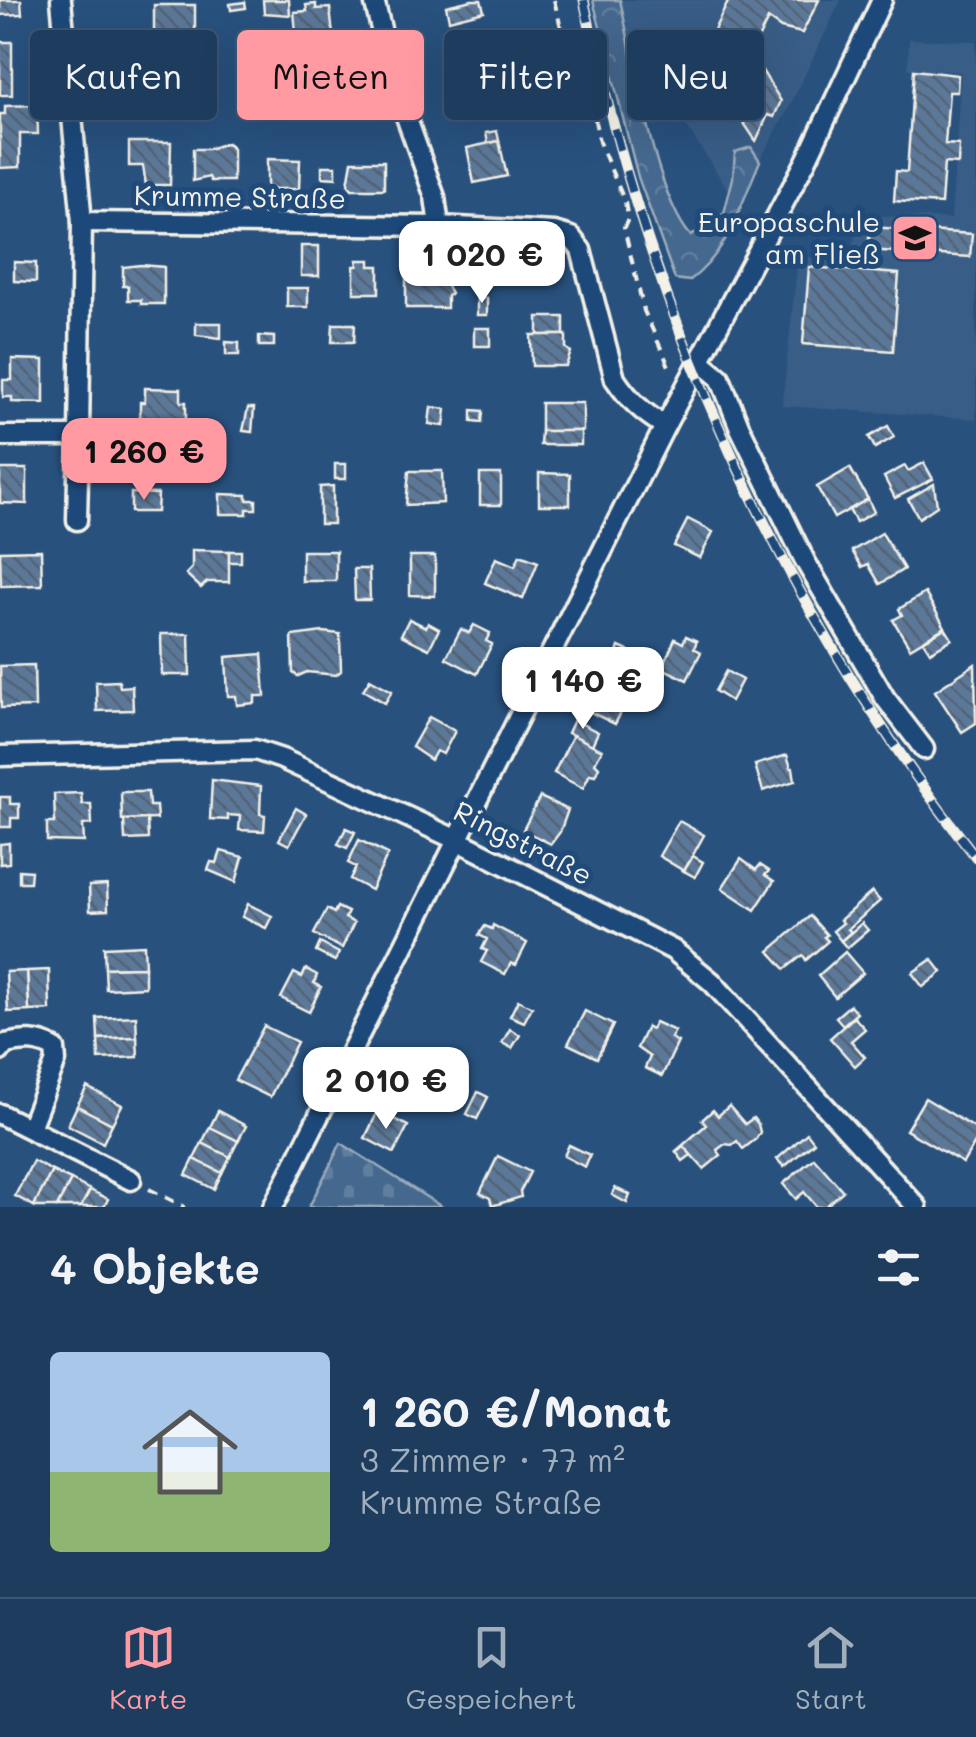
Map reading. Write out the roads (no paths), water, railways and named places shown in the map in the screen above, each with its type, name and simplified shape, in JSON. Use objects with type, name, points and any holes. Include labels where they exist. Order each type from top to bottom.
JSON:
[{"type":"street","points":[[61,0],[82,222],[77,520]]},
{"type":"street","points":[[374,0],[394,86],[434,197],[439,226]]},
{"type":"street","points":[[273,1207],[664,426],[806,161],[882,0]]},
{"type":"street","name":"Krumme Straße","points":[[82,222],[439,226],[554,232],[571,237],[581,250],[616,379],[626,397],[664,426]]},
{"type":"street","points":[[701,362],[720,378],[804,561],[886,698],[924,749]]},
{"type":"street","points":[[0,436],[79,436]]},
{"type":"street","name":"Ringstraße","points":[[0,756],[254,750],[282,759],[454,839],[673,950],[712,982],[917,1207]]},
{"type":"street","points":[[0,1051],[5,1044],[24,1040],[43,1042],[55,1049],[56,1061],[30,1128]]},
{"type":"street","points":[[0,1114],[131,1180]]},
{"type":"railway","points":[[584,0],[611,116],[645,230],[684,342],[730,451],[782,558],[841,661],[905,761],[976,857]]},
{"type":"place","name":"Europaschule am Fließ","points":[[915,238]]}]
